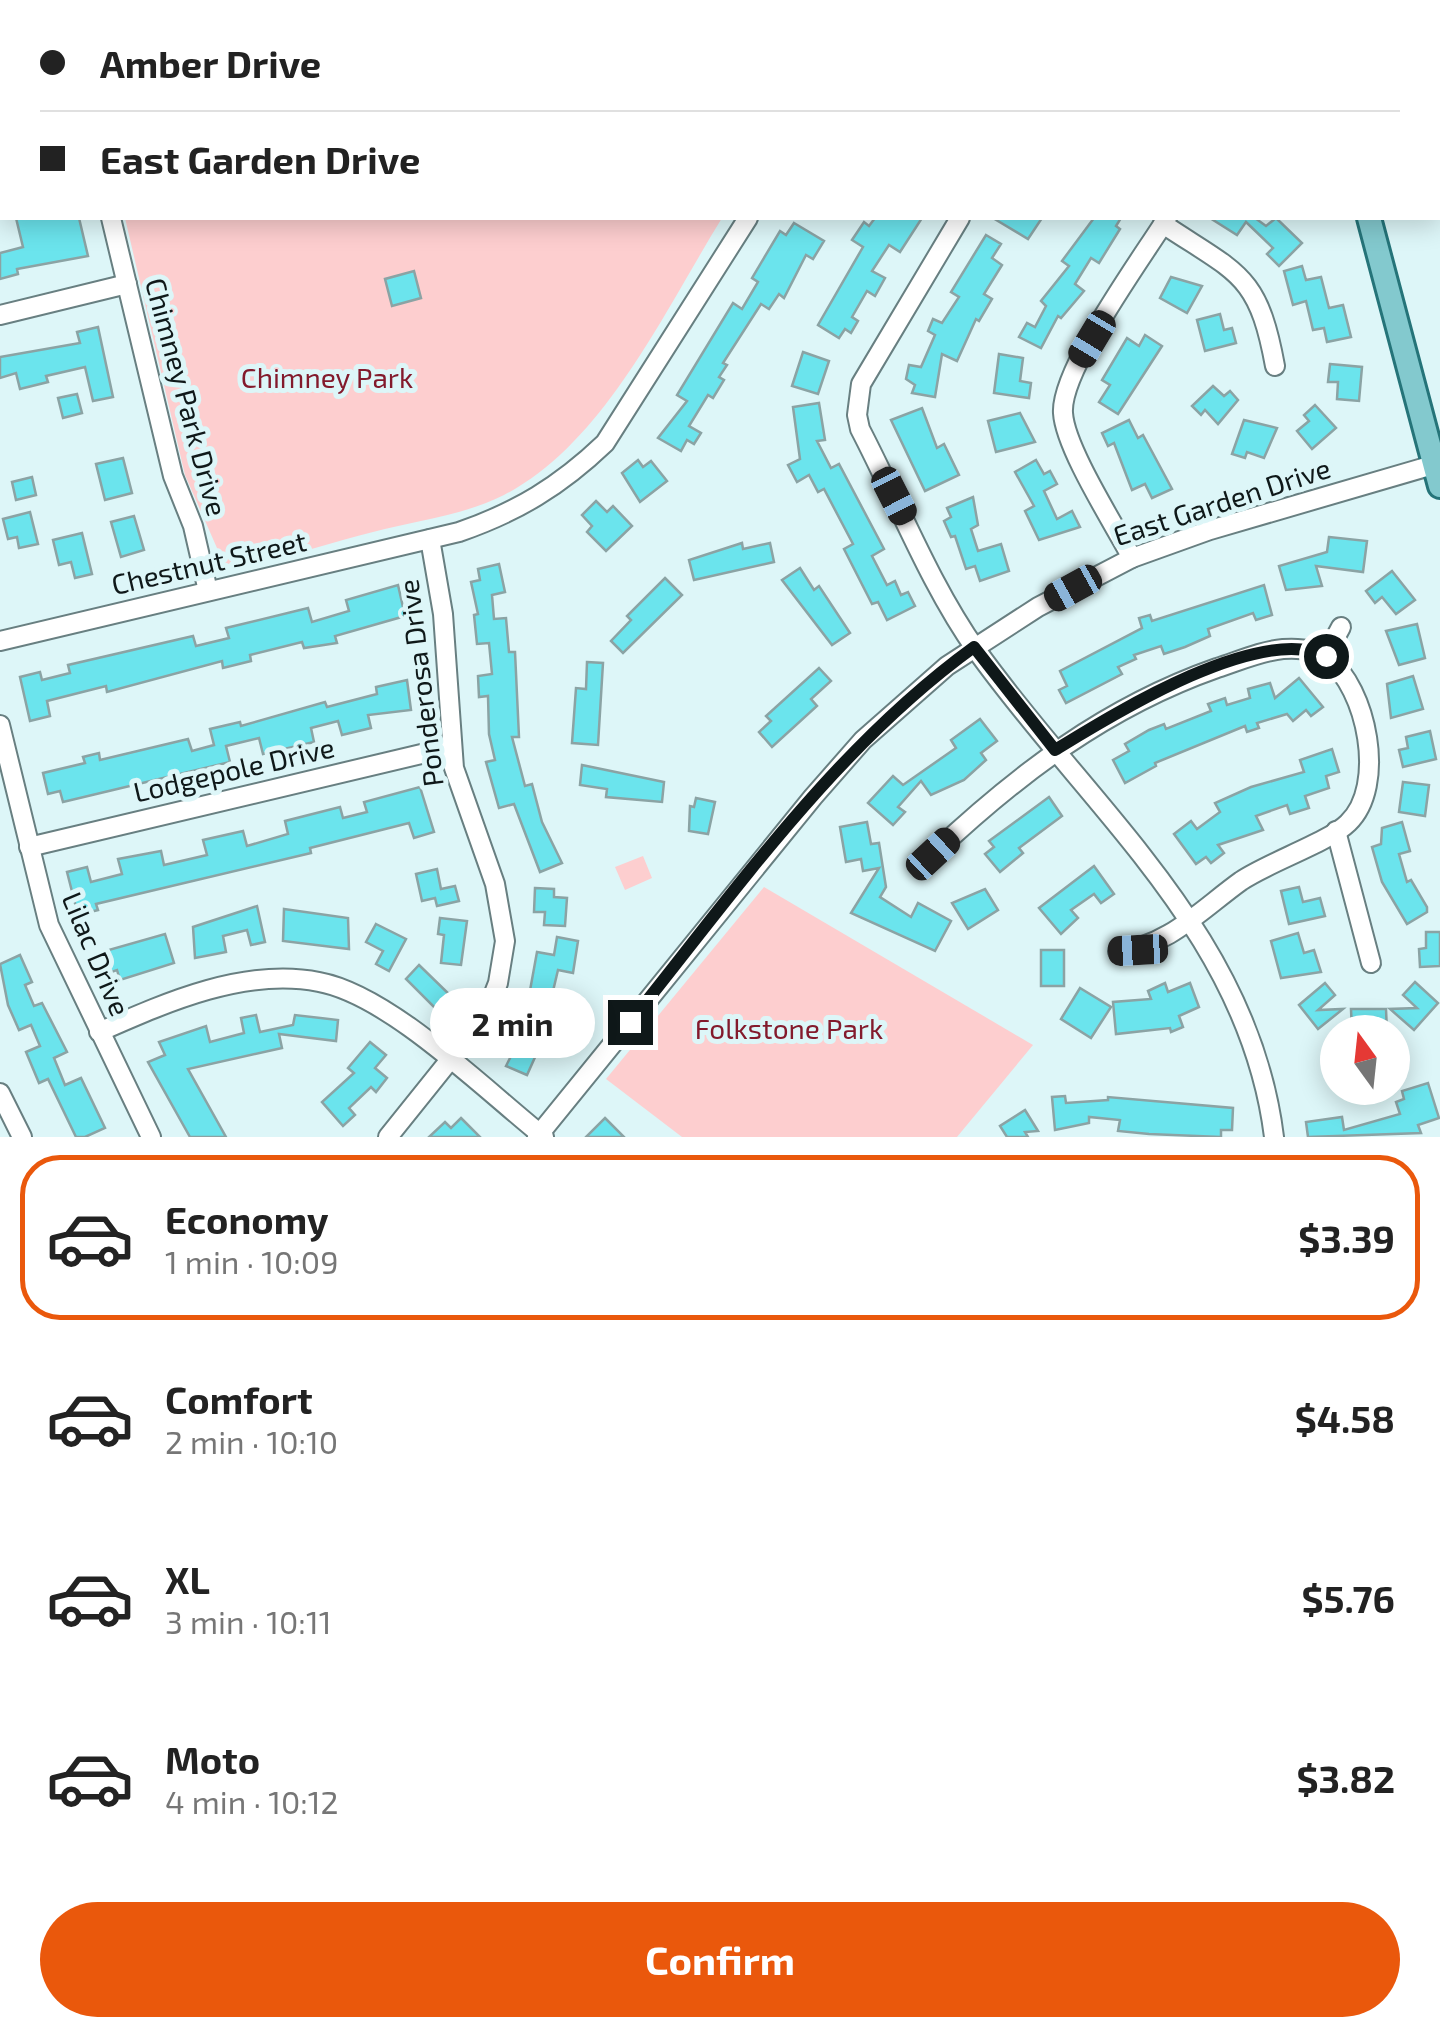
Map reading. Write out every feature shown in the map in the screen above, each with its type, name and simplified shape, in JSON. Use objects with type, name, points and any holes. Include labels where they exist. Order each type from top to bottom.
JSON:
[{"type":"main road","points":[[1370,220],[1438,471]]},
{"type":"street","name":"Chimney Park Drive","points":[[111,220],[174,476],[193,526],[208,591]]},
{"type":"street","name":"Chestnut Street","points":[[0,641],[430,539],[524,507],[576,472],[605,443],[747,220]]},
{"type":"street","points":[[959,220],[872,361],[857,396],[857,415],[974,647],[1190,918],[1244,1017],[1264,1079],[1274,1137]]},
{"type":"street","points":[[1132,558],[1066,430],[1063,399],[1074,368],[1165,221],[1252,288],[1266,318],[1275,366]]},
{"type":"street","points":[[0,315],[128,284]]},
{"type":"street","name":"East Garden Drive","points":[[540,1136],[855,750],[920,689],[974,647],[1038,607],[1132,558],[1210,530],[1438,471]]},
{"type":"street","name":"Ponderosa Drive","points":[[388,1137],[451,1062],[493,999],[504,941],[495,884],[467,816],[451,747],[442,614],[430,539]]},
{"type":"street","points":[[1326,656],[1340,627]]},
{"type":"street","points":[[933,854],[1007,786],[1055,750],[1124,709],[1250,657],[1284,649],[1326,656],[1340,670],[1352,694],[1371,772],[1360,808],[1336,831],[1270,862],[1153,945],[1118,951]]},
{"type":"street","name":"Lilac Drive","points":[[0,725],[50,925],[151,1137]]},
{"type":"street","name":"Lodgepole Drive","points":[[29,846],[451,747]]},
{"type":"street","points":[[1336,831],[1371,963]]},
{"type":"street","points":[[99,1032],[195,994],[248,983],[304,980],[338,986],[370,1000],[540,1136]]},
{"type":"street","points":[[0,1093],[22,1137]]},
{"type":"green space","name":"Chimney Park","points":[[125,220],[721,220],[654,333],[602,409],[540,472],[504,495],[456,513],[280,557],[224,564],[185,475]]},
{"type":"green space","points":[[643,856],[652,878],[625,890],[615,867]]},
{"type":"green space","name":"Folkstone Park","points":[[764,887],[1033,1045],[957,1137],[682,1137],[606,1079]]},
{"type":"building","points":[[16,220],[79,220],[88,256],[17,269],[18,274],[0,279],[0,253],[23,247]]},
{"type":"building","points":[[874,220],[921,220],[900,252],[889,245],[872,271],[885,278],[875,296],[867,291],[852,317],[858,321],[851,333],[845,329],[839,338],[818,325],[863,247],[852,240],[864,222],[869,226]]},
{"type":"building","points":[[996,220],[1041,220],[1028,239]]},
{"type":"building","points":[[1093,220],[1120,220],[1116,226],[1120,229],[1099,263],[1091,258],[1075,284],[1084,291],[1061,318],[1058,316],[1041,348],[1019,337],[1027,323],[1035,327],[1046,306],[1041,301],[1069,266],[1062,261]]},
{"type":"building","points":[[1213,220],[1258,220],[1266,226],[1278,220],[1302,243],[1279,266],[1267,254],[1273,248],[1246,222],[1237,235]]},
{"type":"building","points":[[794,223],[824,241],[813,259],[806,255],[784,298],[779,294],[769,309],[761,304],[723,363],[727,365],[719,377],[724,380],[713,398],[708,395],[689,426],[701,433],[694,444],[687,440],[681,451],[658,438],[687,401],[677,395],[733,303],[742,309],[758,282],[752,278],[780,231],[786,235]]},
{"type":"building","points":[[986,235],[1001,244],[992,258],[1002,265],[984,294],[992,299],[979,321],[976,319],[957,361],[942,354],[935,397],[912,393],[915,385],[906,379],[909,365],[921,367],[935,335],[928,331],[933,319],[942,323],[959,297],[951,292]]},
{"type":"building","points":[[1302,266],[1306,280],[1321,277],[1329,308],[1343,305],[1351,337],[1327,342],[1324,328],[1313,330],[1306,301],[1293,305],[1284,271]]},
{"type":"building","points":[[414,271],[421,298],[392,306],[385,279]]},
{"type":"building","points":[[1171,277],[1202,286],[1187,313],[1160,298]]},
{"type":"building","points":[[1220,314],[1224,330],[1232,328],[1236,343],[1205,351],[1197,320]]},
{"type":"building","points":[[98,327],[113,397],[93,401],[85,367],[46,376],[48,382],[20,389],[16,373],[0,378],[0,357],[80,343],[77,332]]},
{"type":"building","points":[[1145,335],[1162,346],[1118,414],[1099,402],[1110,385],[1102,380],[1127,338],[1139,346]]},
{"type":"building","points":[[803,352],[829,361],[818,394],[792,386]]},
{"type":"building","points":[[999,354],[1023,358],[1020,381],[1031,383],[1029,398],[994,393]]},
{"type":"building","points":[[1330,364],[1362,367],[1359,401],[1337,399],[1338,382],[1328,382]]},
{"type":"building","points":[[1213,386],[1224,396],[1230,391],[1238,400],[1218,424],[1205,410],[1201,415],[1192,406]]},
{"type":"building","points":[[77,394],[82,413],[63,418],[58,398]]},
{"type":"building","points":[[819,403],[825,440],[817,441],[831,468],[839,464],[884,549],[872,556],[887,585],[895,581],[901,595],[908,592],[915,606],[887,620],[878,602],[872,604],[844,549],[853,544],[824,489],[818,492],[809,475],[797,482],[788,465],[800,459],[793,407]]},
{"type":"building","points":[[1315,405],[1336,428],[1312,449],[1297,431],[1309,421],[1304,415]]},
{"type":"building","points":[[922,408],[937,448],[944,444],[959,475],[925,491],[891,420]]},
{"type":"building","points":[[1020,413],[1035,442],[996,452],[988,421]]},
{"type":"building","points":[[1129,420],[1138,438],[1143,435],[1172,489],[1152,498],[1145,484],[1132,490],[1114,443],[1108,446],[1102,433]]},
{"type":"building","points":[[1244,420],[1277,428],[1264,458],[1247,452],[1245,458],[1232,454]]},
{"type":"building","points":[[123,458],[132,493],[105,500],[96,464]]},
{"type":"building","points":[[638,460],[643,467],[651,461],[667,481],[640,502],[622,473]]},
{"type":"building","points":[[1036,460],[1044,474],[1050,471],[1057,484],[1044,491],[1057,519],[1072,511],[1080,527],[1039,540],[1025,511],[1034,506],[1015,472]]},
{"type":"building","points":[[32,477],[36,495],[16,500],[12,482]]},
{"type":"building","points":[[973,497],[978,525],[971,529],[978,551],[1001,544],[1009,571],[980,581],[975,566],[966,569],[955,536],[951,537],[944,521],[951,517],[947,508]]},
{"type":"building","points":[[596,501],[607,512],[613,506],[632,526],[606,551],[587,532],[592,526],[582,515]]},
{"type":"building","points":[[30,512],[38,544],[19,548],[17,537],[8,539],[3,519]]},
{"type":"building","points":[[134,516],[144,550],[121,557],[111,522]]},
{"type":"building","points":[[82,533],[92,574],[75,578],[71,562],[59,565],[53,540]]},
{"type":"building","points":[[1329,537],[1367,541],[1363,572],[1316,566],[1322,586],[1286,590],[1279,566],[1327,552]]},
{"type":"building","points":[[742,543],[743,549],[770,543],[774,562],[694,580],[689,560]]},
{"type":"building","points":[[499,564],[505,592],[492,595],[494,619],[506,618],[509,652],[515,652],[519,737],[512,737],[525,786],[532,784],[542,822],[562,863],[540,872],[514,804],[499,808],[486,762],[495,760],[489,734],[488,696],[479,697],[478,676],[492,674],[489,643],[477,644],[474,615],[478,614],[471,582],[480,580],[478,569]]},
{"type":"building","points":[[800,568],[814,590],[819,586],[850,633],[832,645],[782,580]]},
{"type":"building","points":[[1392,571],[1415,600],[1396,614],[1382,597],[1375,603],[1366,591]]},
{"type":"building","points":[[665,578],[682,595],[623,653],[611,641],[631,620],[627,616]]},
{"type":"building","points":[[398,585],[405,616],[335,636],[337,643],[304,648],[302,642],[250,655],[251,661],[223,668],[222,661],[107,692],[106,686],[47,701],[50,716],[30,721],[20,677],[40,672],[42,680],[70,673],[68,665],[193,636],[196,646],[229,638],[226,628],[308,608],[312,622],[349,611],[346,600]]},
{"type":"building","points":[[1264,585],[1272,615],[1256,620],[1253,613],[1208,629],[1210,636],[1164,654],[1161,646],[1134,655],[1136,659],[1118,667],[1122,674],[1066,703],[1059,690],[1067,686],[1060,671],[1142,628],[1139,618],[1150,615],[1152,621]]},
{"type":"building","points":[[1417,624],[1425,658],[1399,665],[1386,631]]},
{"type":"building","points":[[587,662],[603,663],[598,745],[572,743],[576,688],[586,689]]},
{"type":"building","points":[[819,668],[831,681],[811,699],[817,706],[772,747],[759,732],[771,721],[766,716]]},
{"type":"building","points":[[1413,676],[1423,709],[1391,718],[1387,684]]},
{"type":"building","points":[[1299,678],[1323,707],[1311,716],[1306,710],[1293,721],[1287,714],[1257,723],[1259,728],[1247,732],[1245,726],[1155,763],[1156,766],[1125,783],[1113,760],[1129,751],[1125,744],[1149,730],[1164,724],[1166,729],[1211,711],[1208,704],[1225,698],[1227,705],[1250,698],[1248,689],[1270,683],[1275,698]]},
{"type":"building","points":[[407,680],[411,710],[368,715],[371,728],[342,735],[338,721],[311,728],[314,742],[263,754],[259,738],[226,746],[230,762],[63,802],[60,791],[48,794],[43,773],[85,763],[83,757],[99,753],[100,760],[188,739],[192,751],[214,745],[210,729],[240,722],[241,726],[325,702],[327,707],[377,694],[376,687]]},
{"type":"building","points":[[980,719],[997,741],[981,753],[986,760],[964,780],[931,795],[921,781],[898,807],[905,812],[893,825],[868,803],[893,776],[903,785],[956,748],[951,740]]},
{"type":"building","points":[[1430,731],[1436,759],[1403,767],[1399,750],[1408,748],[1406,737]]},
{"type":"building","points":[[1332,749],[1339,772],[1326,776],[1329,788],[1305,796],[1309,808],[1290,814],[1287,805],[1256,816],[1263,830],[1218,845],[1224,853],[1211,863],[1206,857],[1196,864],[1174,834],[1191,821],[1197,829],[1220,812],[1215,803],[1251,787],[1304,772],[1300,760]]},
{"type":"building","points":[[582,765],[664,782],[662,802],[606,797],[607,789],[580,785]]},
{"type":"building","points":[[1403,782],[1429,785],[1425,816],[1399,812]]},
{"type":"building","points":[[420,787],[434,832],[414,838],[409,823],[310,848],[311,853],[96,904],[98,910],[78,915],[67,872],[87,867],[91,882],[122,874],[118,859],[161,851],[164,865],[207,855],[203,840],[243,831],[247,846],[288,834],[285,821],[340,807],[343,818],[367,812],[364,802]]},
{"type":"building","points":[[1049,797],[1062,816],[1019,848],[1023,853],[1000,872],[985,854],[994,847],[989,841]]},
{"type":"building","points":[[696,798],[715,802],[708,834],[689,831],[690,806],[694,807]]},
{"type":"building","points":[[867,822],[871,844],[879,843],[886,887],[880,897],[911,917],[918,903],[951,921],[935,951],[851,913],[879,868],[863,871],[861,859],[846,862],[840,827]]},
{"type":"building","points":[[1402,822],[1410,851],[1399,854],[1407,882],[1411,880],[1427,907],[1427,912],[1407,924],[1382,882],[1372,847],[1381,844],[1382,828]]},
{"type":"building","points":[[1094,866],[1114,894],[1101,903],[1094,894],[1071,910],[1078,918],[1061,934],[1039,908]]},
{"type":"building","points":[[437,869],[441,889],[455,886],[459,901],[437,906],[435,898],[422,901],[416,874]]},
{"type":"building","points":[[1299,887],[1303,902],[1320,898],[1325,916],[1289,924],[1281,891]]},
{"type":"building","points":[[535,888],[554,889],[554,897],[567,898],[565,926],[544,925],[545,912],[534,912]]},
{"type":"building","points":[[985,889],[998,910],[968,929],[952,903]]},
{"type":"building","points":[[257,906],[265,942],[251,945],[247,930],[223,936],[226,952],[195,958],[193,927]]},
{"type":"building","points":[[284,909],[348,918],[349,949],[283,941]]},
{"type":"building","points":[[440,918],[467,921],[461,965],[441,963],[444,935],[438,934]]},
{"type":"building","points":[[376,924],[406,939],[389,971],[376,964],[383,951],[366,942]]},
{"type":"building","points":[[1426,932],[1440,932],[1440,966],[1420,967],[1419,949],[1426,948]]},
{"type":"building","points":[[1298,933],[1304,953],[1314,950],[1321,972],[1281,978],[1271,941]]},
{"type":"building","points":[[165,934],[174,963],[120,980],[117,970],[105,974],[98,953]]},
{"type":"building","points":[[557,937],[578,941],[573,973],[558,970],[540,1046],[527,1075],[506,1066],[512,1054],[503,1050],[510,1035],[521,1040],[537,952],[554,955]]},
{"type":"building","points":[[1041,950],[1064,950],[1064,986],[1041,986]]},
{"type":"building","points":[[20,955],[32,982],[25,985],[34,1006],[42,1003],[67,1052],[54,1058],[65,1085],[81,1078],[105,1128],[85,1137],[76,1137],[48,1079],[39,1083],[26,1052],[40,1046],[31,1025],[19,1030],[8,1005],[0,964]]},
{"type":"building","points":[[419,965],[452,997],[438,1011],[406,979]]},
{"type":"building","points":[[1415,982],[1438,1003],[1414,1030],[1410,1015],[1397,1015],[1390,1009],[1417,1008],[1403,995]]},
{"type":"building","points":[[1165,983],[1168,992],[1190,983],[1199,1007],[1179,1016],[1183,1027],[1171,1032],[1170,1028],[1116,1034],[1113,1002],[1151,999],[1148,991]]},
{"type":"building","points":[[1325,983],[1335,995],[1318,1010],[1343,1009],[1336,1015],[1320,1015],[1318,1029],[1299,1005]]},
{"type":"building","points":[[1080,988],[1111,1007],[1091,1038],[1061,1019]]},
{"type":"building","points":[[1351,1009],[1386,1009],[1386,1015],[1351,1015]]},
{"type":"building","points":[[256,1015],[260,1032],[293,1025],[295,1015],[338,1020],[336,1041],[279,1034],[282,1048],[188,1069],[226,1137],[190,1137],[148,1062],[165,1055],[159,1042],[206,1026],[210,1042],[244,1033],[241,1018]]},
{"type":"building","points":[[370,1042],[386,1055],[375,1068],[387,1078],[376,1092],[371,1087],[349,1108],[355,1115],[343,1126],[322,1102],[354,1073],[348,1068]]},
{"type":"building","points":[[1428,1083],[1439,1118],[1418,1125],[1421,1133],[1308,1137],[1306,1122],[1342,1117],[1344,1130],[1400,1114],[1397,1105],[1410,1105],[1410,1089]]},
{"type":"building","points":[[1065,1096],[1066,1103],[1108,1097],[1233,1108],[1232,1130],[1221,1130],[1221,1137],[1149,1134],[1118,1131],[1120,1120],[1089,1117],[1089,1123],[1055,1130],[1052,1097]]},
{"type":"building","points":[[1025,1110],[1038,1131],[1025,1132],[1028,1137],[1007,1137],[1000,1126]]},
{"type":"building","points":[[461,1118],[480,1137],[429,1137],[445,1122],[451,1128]]},
{"type":"building","points":[[605,1118],[624,1137],[586,1137]]},
{"type":"route","points":[[630,1022],[855,750],[891,713],[974,647],[1055,750],[1124,709],[1200,674],[1284,649],[1326,656]]}]
